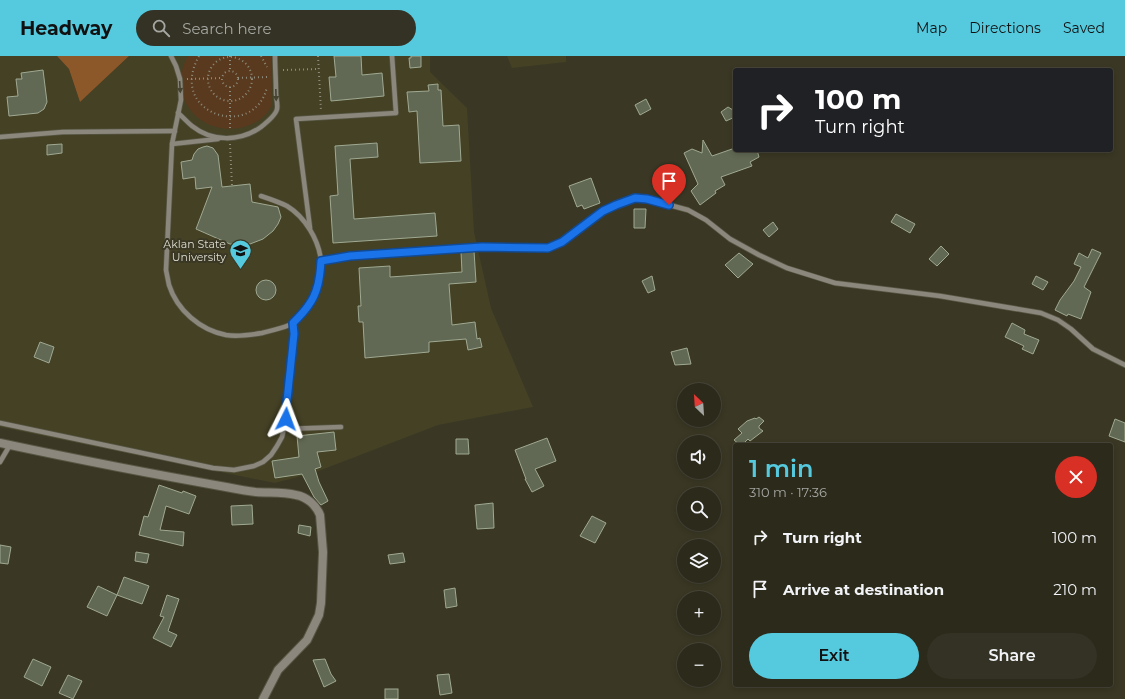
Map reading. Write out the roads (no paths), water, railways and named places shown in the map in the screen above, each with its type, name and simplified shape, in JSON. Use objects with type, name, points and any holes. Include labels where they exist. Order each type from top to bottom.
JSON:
[{"type":"street","points":[[0,443],[111,466],[254,492],[296,495],[310,501],[318,510],[320,515],[323,552],[321,603],[319,615],[307,640],[278,670],[263,699]]},
{"type":"lane","points":[[171,56],[180,79],[181,100],[172,144],[166,270],[169,285],[175,299],[183,310],[203,327],[214,332],[226,335],[241,336],[271,331],[293,323],[308,306],[314,296],[320,277],[321,261],[316,242],[310,230],[301,218],[287,206],[262,196]]},
{"type":"lane","points":[[174,61],[176,56]]},
{"type":"lane","points":[[172,144],[240,137],[257,130],[264,125],[277,110],[275,56]]},
{"type":"lane","points":[[310,230],[296,119],[396,112],[392,56]]},
{"type":"lane","points":[[178,113],[190,125],[204,133],[213,136],[230,138]]},
{"type":"lane","points":[[0,137],[63,132],[175,131]]},
{"type":"lane","points":[[321,261],[350,256],[482,247],[548,248],[562,242],[603,211],[635,198],[647,199],[688,210],[759,255],[787,268],[835,282],[940,296],[1041,313],[1058,320],[1071,329],[1093,349],[1125,365]]},
{"type":"lane","points":[[0,423],[212,468],[234,470],[254,466],[264,462],[271,455],[282,437],[285,428],[294,334],[293,323]]},
{"type":"lane","points":[[285,428],[341,427]]},
{"type":"lane","points":[[0,462],[10,445]]},
{"type":"place","name":"Aklan State University","points":[[241,270]]}]
